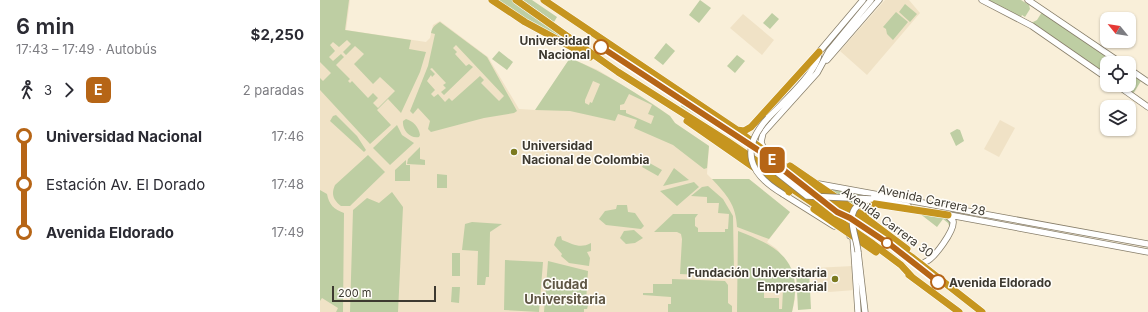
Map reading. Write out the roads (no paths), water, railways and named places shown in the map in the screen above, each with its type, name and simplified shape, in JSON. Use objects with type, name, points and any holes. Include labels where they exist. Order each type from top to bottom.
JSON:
[{"type":"highway","points":[[492,0],[529,24],[616,71]]},
{"type":"highway","points":[[516,0],[616,71],[726,141],[873,244],[901,265],[912,277]]},
{"type":"highway","name":"Avenida Carrera 30","points":[[540,0],[737,130],[866,219],[925,262],[988,312]]},
{"type":"highway","name":"Avenida Carrera 30","points":[[544,0],[551,6]]},
{"type":"highway","points":[[737,130],[744,131],[751,128],[819,52]]},
{"type":"highway","points":[[648,92],[853,238],[912,277],[959,312]]},
{"type":"highway","name":"Avenida Carrera 30","points":[[772,155],[840,208],[913,258],[982,312]]},
{"type":"highway","points":[[866,219],[864,209],[869,203],[948,215]]},
{"type":"highway","points":[[891,237],[913,258]]},
{"type":"main road","points":[[858,312],[853,238],[760,178],[752,161],[751,148],[754,136],[812,69],[818,59],[819,52],[863,0]]},
{"type":"main road","points":[[872,0],[873,7]]},
{"type":"main road","points":[[820,68],[829,51],[872,0]]},
{"type":"main road","points":[[764,150],[761,142],[763,133],[879,0]]},
{"type":"main road","points":[[982,0],[1032,26],[1100,73]]},
{"type":"main road","points":[[1028,0],[1111,56]]},
{"type":"main road","points":[[1136,74],[1148,82]]},
{"type":"main road","points":[[1127,92],[1148,107]]},
{"type":"main road","name":"Avenida Carrera 28","points":[[726,141],[769,166],[806,196],[871,199],[948,215],[1148,252]]},
{"type":"main road","name":"Avenida Carrera 28","points":[[811,181],[825,186],[1148,244]]},
{"type":"main road","points":[[865,312],[852,213],[860,203],[871,199]]},
{"type":"main road","points":[[925,262],[934,257],[954,226],[953,220],[948,215]]},
{"type":"place","name":"Universidad Nacional","points":[[601,47]]},
{"type":"place","name":"Universidad Nacional de Colombia","points":[[514,152]]},
{"type":"place","name":"Fundación Universitaria Empresarial","points":[[835,279]]},
{"type":"place","name":"Avenida Eldorado","points":[[938,282]]},
{"type":"district","name":"Ciudad Universitaria","points":[[565,292]]}]
